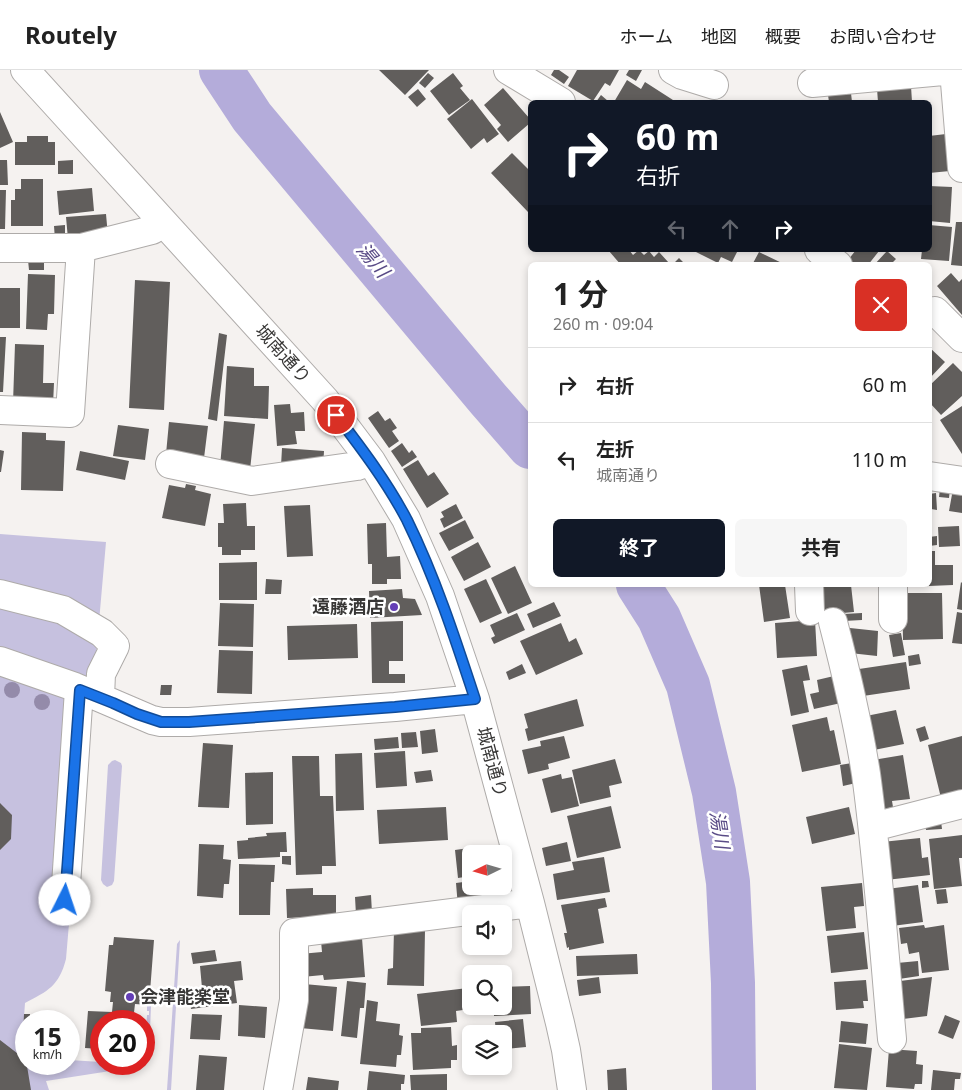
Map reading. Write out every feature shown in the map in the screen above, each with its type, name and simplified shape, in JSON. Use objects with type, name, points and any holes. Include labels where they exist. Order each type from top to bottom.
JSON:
[{"type":"street","name":"城南通り","points":[[25,70],[324,400],[371,461],[406,519],[440,596],[475,699],[530,903],[566,1050],[572,1090]]},
{"type":"street","points":[[508,70],[558,100]]},
{"type":"street","points":[[673,70],[682,76],[714,84]]},
{"type":"street","points":[[812,83],[954,70],[962,168]]},
{"type":"street","points":[[0,248],[81,248],[152,230],[164,223]]},
{"type":"street","points":[[0,410],[70,413],[81,248]]},
{"type":"street","points":[[822,252],[834,262]]},
{"type":"street","points":[[932,312],[934,311],[962,338]]},
{"type":"street","points":[[170,464],[252,482],[357,466],[371,461]]},
{"type":"street","points":[[932,476],[962,481]]},
{"type":"street","points":[[893,587],[893,619]]},
{"type":"street","points":[[0,594],[63,610],[102,633],[115,646],[90,693],[65,900]]},
{"type":"street","points":[[817,606],[851,695],[865,772],[873,827],[892,1039]]},
{"type":"street","points":[[0,660],[90,693],[144,717],[161,722],[395,707],[475,699]]},
{"type":"street","points":[[873,827],[962,804]]},
{"type":"street","points":[[278,1090],[294,1000],[294,933],[530,903]]},
{"type":"shaded area","points":[[0,534],[106,542],[94,679],[86,722],[66,959],[60,976],[52,987],[25,1003],[24,1010],[15,1010],[15,1075],[80,1075],[80,1061],[90,1061],[90,1074],[46,1081],[49,1090],[0,1090]]},
{"type":"shaded area","points":[[115,760],[121,763],[122,766],[114,881],[112,885],[107,887],[101,880],[108,765]]},
{"type":"shaded area","points":[[180,940],[171,1090],[167,1090],[177,944]]},
{"type":"shaded area","points":[[147,1006],[151,1006],[151,1010],[147,1010]]},
{"type":"building","points":[[379,70],[429,70],[405,95]]},
{"type":"building","points":[[554,70],[559,70],[569,77],[564,84],[551,75]]},
{"type":"building","points":[[577,70],[619,70],[610,86],[605,83],[594,100],[568,86]]},
{"type":"building","points":[[629,70],[642,70],[636,81],[626,75]]},
{"type":"building","points":[[428,73],[434,78],[425,88],[419,83]]},
{"type":"building","points":[[453,73],[463,86],[460,88],[470,100],[449,115],[430,91]]},
{"type":"building","points":[[627,80],[641,89],[645,82],[673,100],[615,100]]},
{"type":"building","points":[[911,86],[912,100],[878,100],[877,89]]},
{"type":"building","points":[[503,88],[528,117],[528,125],[508,142],[497,129],[501,125],[484,105]]},
{"type":"building","points":[[418,89],[426,99],[417,107],[408,97]]},
{"type":"building","points":[[851,93],[852,100],[829,100],[828,95]]},
{"type":"building","points":[[601,95],[607,100],[597,100]]},
{"type":"building","points":[[472,99],[499,134],[487,143],[484,138],[471,149],[447,119]]},
{"type":"building","points":[[0,112],[13,142],[0,148]]},
{"type":"building","points":[[946,134],[950,171],[932,173],[932,136]]},
{"type":"building","points":[[27,136],[48,136],[48,142],[55,142],[55,165],[15,165],[15,142],[27,142]]},
{"type":"building","points":[[512,153],[528,169],[528,212],[491,173]]},
{"type":"building","points":[[0,160],[7,160],[8,185],[0,185]]},
{"type":"building","points":[[73,160],[73,174],[58,174],[58,161]]},
{"type":"building","points":[[21,179],[43,179],[43,226],[11,226],[11,200],[15,200],[15,189],[21,189]]},
{"type":"building","points":[[932,186],[952,187],[950,223],[932,221]]},
{"type":"building","points":[[92,188],[94,211],[59,215],[57,191]]},
{"type":"building","points":[[0,190],[6,190],[5,229],[0,229]]},
{"type":"building","points":[[106,214],[108,236],[68,239],[66,217]]},
{"type":"building","points":[[956,222],[962,222],[962,266],[951,265]]},
{"type":"building","points":[[65,225],[65,239],[55,240],[54,226]]},
{"type":"building","points":[[932,225],[952,227],[949,261],[921,259],[922,252],[932,252]]},
{"type":"building","points":[[610,252],[631,252],[633,255],[637,252],[641,252],[644,255],[650,252],[654,257],[659,252],[668,262],[618,262]]},
{"type":"building","points":[[696,252],[737,252],[732,262],[721,257],[718,262]]},
{"type":"building","points":[[759,252],[780,262],[754,262]]},
{"type":"building","points":[[854,252],[878,252],[870,262],[850,262],[848,260]]},
{"type":"building","points":[[886,252],[896,259],[893,262],[877,262]]},
{"type":"building","points":[[679,258],[683,262],[675,262]]},
{"type":"building","points":[[28,260],[44,260],[44,270],[29,270]]},
{"type":"building","points":[[951,273],[959,282],[962,279],[962,315],[937,286]]},
{"type":"building","points":[[28,274],[55,275],[54,314],[48,314],[47,330],[26,329]]},
{"type":"building","points":[[135,280],[170,282],[164,410],[129,408]]},
{"type":"building","points":[[0,288],[20,288],[20,328],[0,328]]},
{"type":"building","points":[[219,333],[227,335],[217,421],[208,419]]},
{"type":"building","points":[[0,337],[6,337],[3,392],[0,392]]},
{"type":"building","points":[[15,344],[44,345],[43,383],[54,383],[53,405],[13,403]]},
{"type":"building","points":[[932,350],[945,362],[932,376]]},
{"type":"building","points":[[953,363],[962,372],[962,396],[941,415],[932,405],[932,383]]},
{"type":"building","points":[[227,366],[254,368],[254,386],[269,386],[268,419],[224,416]]},
{"type":"building","points":[[290,404],[291,413],[304,412],[305,431],[295,431],[297,444],[277,446],[274,405]]},
{"type":"building","points":[[962,406],[962,454],[940,420]]},
{"type":"building","points":[[378,411],[385,421],[390,418],[397,428],[392,431],[399,441],[389,448],[368,418]]},
{"type":"building","points":[[224,421],[255,424],[250,470],[220,467]]},
{"type":"building","points":[[169,422],[208,426],[204,458],[166,454]]},
{"type":"building","points":[[118,425],[149,429],[145,460],[113,456]]},
{"type":"building","points":[[22,432],[46,433],[46,440],[65,441],[63,491],[21,490]]},
{"type":"building","points":[[402,443],[409,453],[412,450],[417,457],[402,467],[391,451]]},
{"type":"building","points":[[282,448],[324,451],[323,469],[281,466]]},
{"type":"building","points":[[0,450],[4,451],[1,472],[0,472]]},
{"type":"building","points":[[80,451],[129,461],[125,480],[76,470]]},
{"type":"building","points":[[418,460],[428,476],[434,472],[449,494],[427,508],[403,469]]},
{"type":"building","points":[[186,484],[196,486],[195,490],[211,494],[205,526],[162,518],[169,485],[185,488]]},
{"type":"building","points":[[940,488],[950,489],[949,498],[939,497]]},
{"type":"building","points":[[953,489],[962,490],[962,513],[949,511]]},
{"type":"building","points":[[936,493],[937,510],[932,509],[932,494]]},
{"type":"building","points":[[246,503],[247,526],[255,526],[255,550],[241,550],[241,555],[222,555],[222,547],[218,547],[218,523],[224,523],[223,504]]},
{"type":"building","points":[[456,504],[463,518],[444,528],[440,519],[444,517],[441,512]]},
{"type":"building","points":[[310,505],[313,556],[287,557],[284,506]]},
{"type":"building","points":[[465,520],[474,538],[449,551],[439,533]]},
{"type":"building","points":[[386,523],[387,557],[400,556],[401,579],[387,579],[387,584],[372,584],[372,564],[368,564],[367,524]]},
{"type":"building","points":[[959,526],[960,546],[939,547],[938,527]]},
{"type":"building","points":[[937,536],[937,545],[932,546],[932,537]]},
{"type":"building","points":[[478,542],[491,567],[464,581],[451,557]]},
{"type":"building","points":[[932,551],[935,551],[935,565],[953,565],[953,585],[932,586]]},
{"type":"building","points":[[257,562],[257,600],[219,600],[219,563]]},
{"type":"building","points":[[515,566],[532,603],[508,614],[491,578]]},
{"type":"building","points":[[266,579],[282,580],[281,594],[265,594]]},
{"type":"building","points":[[486,579],[502,613],[480,623],[464,589]]},
{"type":"building","points":[[962,583],[962,610],[957,609]]},
{"type":"building","points":[[759,587],[785,587],[790,618],[764,622]]},
{"type":"building","points":[[823,587],[851,587],[854,612],[821,615],[819,598],[824,597]]},
{"type":"building","name":"遠藤酒店","points":[[402,589],[403,598],[415,599],[422,615],[370,618],[369,591]]},
{"type":"building","points":[[902,593],[942,593],[943,639],[903,640]]},
{"type":"building","points":[[554,602],[561,616],[533,628],[527,614]]},
{"type":"building","points":[[220,603],[254,604],[253,647],[218,646]]},
{"type":"building","points":[[957,612],[962,613],[962,644],[952,643]]},
{"type":"building","points":[[517,613],[525,630],[494,644],[491,638],[495,636],[490,625]]},
{"type":"building","points":[[862,613],[862,620],[844,621],[843,614]]},
{"type":"building","points":[[815,620],[817,656],[777,658],[775,623]]},
{"type":"building","points":[[403,621],[403,661],[389,661],[389,674],[405,674],[405,683],[372,683],[371,622]]},
{"type":"building","points":[[561,623],[569,642],[576,638],[583,654],[536,675],[520,641]]},
{"type":"building","points":[[357,624],[358,658],[288,660],[287,626]]},
{"type":"building","points":[[850,628],[878,631],[877,656],[850,653]]},
{"type":"building","points":[[901,633],[905,655],[893,657],[889,635]]},
{"type":"building","points":[[219,650],[253,651],[252,694],[217,693]]},
{"type":"building","points":[[919,654],[921,664],[909,666],[908,656]]},
{"type":"building","points":[[906,662],[910,689],[863,696],[859,669]]},
{"type":"building","points":[[522,664],[526,673],[509,680],[506,672]]},
{"type":"building","points":[[807,665],[810,680],[803,681],[809,712],[791,716],[782,670]]},
{"type":"building","points":[[834,676],[841,703],[814,709],[810,694],[819,692],[817,680]]},
{"type":"building","points":[[161,685],[172,685],[171,695],[160,695]]},
{"type":"building","points":[[577,699],[584,726],[528,741],[525,729],[528,728],[524,714]]},
{"type":"building","points":[[896,710],[904,744],[874,750],[866,716]]},
{"type":"building","points":[[827,717],[830,731],[834,730],[841,764],[802,772],[792,725]]},
{"type":"building","points":[[925,726],[929,739],[920,742],[916,729]]},
{"type":"building","points":[[435,729],[438,752],[422,754],[420,731]]},
{"type":"building","points":[[416,732],[418,747],[402,748],[401,733]]},
{"type":"building","points":[[564,736],[570,758],[548,764],[549,769],[528,774],[522,750],[541,746],[540,741]]},
{"type":"building","points":[[962,736],[962,797],[942,802],[928,745]]},
{"type":"building","points":[[398,737],[399,748],[375,750],[374,739]]},
{"type":"building","points":[[203,743],[233,745],[229,808],[198,807]]},
{"type":"building","points":[[405,751],[407,786],[376,788],[374,753]]},
{"type":"building","points":[[362,753],[364,810],[336,811],[335,754]]},
{"type":"building","points":[[903,755],[910,799],[892,801],[893,807],[880,810],[873,760]]},
{"type":"building","points":[[292,756],[319,756],[320,796],[333,796],[336,866],[322,866],[322,874],[296,875]]},
{"type":"building","points":[[615,759],[622,783],[609,786],[611,797],[580,804],[572,770]]},
{"type":"building","points":[[852,763],[856,783],[843,786],[840,765]]},
{"type":"building","points":[[431,770],[433,781],[416,783],[414,772]]},
{"type":"building","points":[[273,772],[273,824],[246,825],[245,773]]},
{"type":"building","points":[[561,774],[562,779],[572,777],[579,806],[551,813],[542,779]]},
{"type":"building","points":[[0,803],[12,815],[11,839],[0,850]]},
{"type":"building","points":[[611,806],[621,848],[577,858],[567,816]]},
{"type":"building","points":[[446,807],[448,840],[379,844],[377,810]]},
{"type":"building","points":[[849,807],[855,834],[812,844],[806,817]]},
{"type":"building","points":[[941,821],[942,829],[926,830],[925,823]]},
{"type":"building","points":[[286,832],[287,852],[280,852],[280,857],[238,859],[237,841],[267,836],[266,833]]},
{"type":"building","points":[[962,835],[962,858],[959,858],[962,886],[934,889],[929,839]]},
{"type":"building","points":[[920,838],[922,858],[928,857],[930,875],[886,880],[882,842]]},
{"type":"building","points":[[567,842],[571,861],[546,866],[542,848]]},
{"type":"building","points":[[199,844],[224,845],[223,859],[231,860],[229,884],[224,884],[223,898],[197,896]]},
{"type":"building","points":[[462,849],[462,877],[458,878],[455,850]]},
{"type":"building","points":[[282,856],[291,856],[291,865],[282,864]]},
{"type":"building","points":[[604,857],[610,892],[557,900],[553,874],[574,870],[572,862]]},
{"type":"building","points":[[239,864],[275,865],[274,882],[271,882],[270,915],[239,915]]},
{"type":"building","points":[[922,881],[928,881],[929,887],[922,888]]},
{"type":"building","points":[[462,882],[462,895],[492,895],[493,904],[462,905],[458,907],[456,883]]},
{"type":"building","points":[[862,883],[864,906],[854,907],[856,928],[826,931],[821,887]]},
{"type":"building","points":[[918,885],[923,922],[892,926],[887,889]]},
{"type":"building","points":[[313,888],[313,895],[336,895],[336,916],[287,918],[286,889]]},
{"type":"building","points":[[946,889],[948,903],[937,904],[935,890]]},
{"type":"building","points":[[371,895],[372,913],[356,915],[355,897]]},
{"type":"building","points":[[605,898],[607,907],[598,909],[604,943],[569,950],[564,933],[567,933],[561,905]]},
{"type":"building","points":[[924,925],[925,928],[944,925],[949,970],[922,973],[919,952],[909,954],[907,943],[901,944],[899,928]]},
{"type":"building","points":[[394,930],[425,930],[424,986],[387,985],[388,969],[393,968]]},
{"type":"building","points":[[864,932],[868,969],[831,973],[827,936]]},
{"type":"building","name":"会津能楽堂","points":[[114,937],[154,940],[149,1005],[135,1004],[134,1010],[112,1010],[113,1002],[110,1002],[111,992],[105,991],[109,945],[113,945]]},
{"type":"building","points":[[362,938],[365,977],[324,980],[323,975],[302,977],[300,954],[322,952],[321,941]]},
{"type":"building","points":[[215,950],[217,961],[193,964],[191,953]]},
{"type":"building","points":[[637,954],[638,974],[577,976],[576,956]]},
{"type":"building","points":[[241,961],[243,980],[234,981],[237,1003],[191,1009],[188,990],[202,988],[200,966]]},
{"type":"building","points":[[918,961],[919,976],[899,979],[897,963]]},
{"type":"building","points":[[599,977],[601,993],[579,996],[577,980]]},
{"type":"building","points":[[932,977],[927,1016],[903,1019],[900,981]]},
{"type":"building","points":[[866,980],[868,1001],[863,1001],[864,1008],[836,1010],[834,982]]},
{"type":"building","points":[[347,981],[366,983],[364,1008],[360,1008],[357,1038],[341,1036]]},
{"type":"building","points":[[304,984],[337,987],[333,1031],[300,1028]]},
{"type":"building","points":[[530,986],[531,1014],[494,1016],[512,1015],[512,987]]},
{"type":"building","points":[[462,989],[462,1010],[456,1011],[457,1022],[421,1026],[417,994]]},
{"type":"building","points":[[367,1000],[378,1002],[376,1021],[400,1024],[399,1035],[403,1036],[401,1055],[397,1055],[396,1067],[360,1064]]},
{"type":"building","points":[[239,1005],[267,1007],[265,1038],[238,1036]]},
{"type":"building","name":"会津能楽堂","points":[[88,1011],[90,1011],[90,1048],[85,1048]]},
{"type":"building","points":[[192,1014],[222,1015],[220,1040],[190,1039]]},
{"type":"building","points":[[945,1015],[960,1021],[953,1039],[938,1033]]},
{"type":"building","points":[[523,1019],[526,1047],[512,1048],[512,1025],[495,1025],[495,1022]]},
{"type":"building","points":[[841,1021],[868,1024],[866,1044],[839,1042]]},
{"type":"building","points":[[451,1027],[452,1046],[457,1045],[457,1060],[451,1060],[451,1068],[413,1070],[411,1033],[421,1033],[421,1028]]},
{"type":"building","points":[[0,1040],[15,1052],[15,1075],[28,1075],[31,1090],[0,1090]]},
{"type":"building","points":[[839,1044],[872,1048],[867,1090],[834,1088]]},
{"type":"building","points":[[889,1049],[917,1051],[916,1064],[923,1065],[922,1084],[915,1084],[914,1089],[886,1087]]},
{"type":"building","points":[[199,1055],[227,1057],[224,1090],[196,1090]]},
{"type":"building","points":[[626,1068],[627,1090],[608,1090],[607,1070]]},
{"type":"building","points":[[933,1070],[961,1073],[960,1079],[955,1079],[954,1090],[931,1090]]},
{"type":"building","points":[[369,1071],[405,1075],[404,1084],[401,1084],[401,1090],[367,1090]]},
{"type":"building","points":[[447,1074],[447,1090],[411,1090],[410,1075]]},
{"type":"building","points":[[308,1077],[339,1081],[338,1090],[306,1090]]},
{"type":"waterway","name":"湯川","points":[[221,70],[252,117],[528,445]]},
{"type":"waterway","name":"湯川","points":[[639,587],[659,618],[688,685],[714,792],[728,882],[733,983],[734,1090]]},
{"type":"place","name":"遠藤酒店","points":[[394,607]]},
{"type":"place","name":"会津能楽堂","points":[[130,997]]},
{"type":"route","points":[[65,900],[80,690],[161,722],[245,718],[475,699],[440,596],[406,519],[371,461],[336,415]]}]
